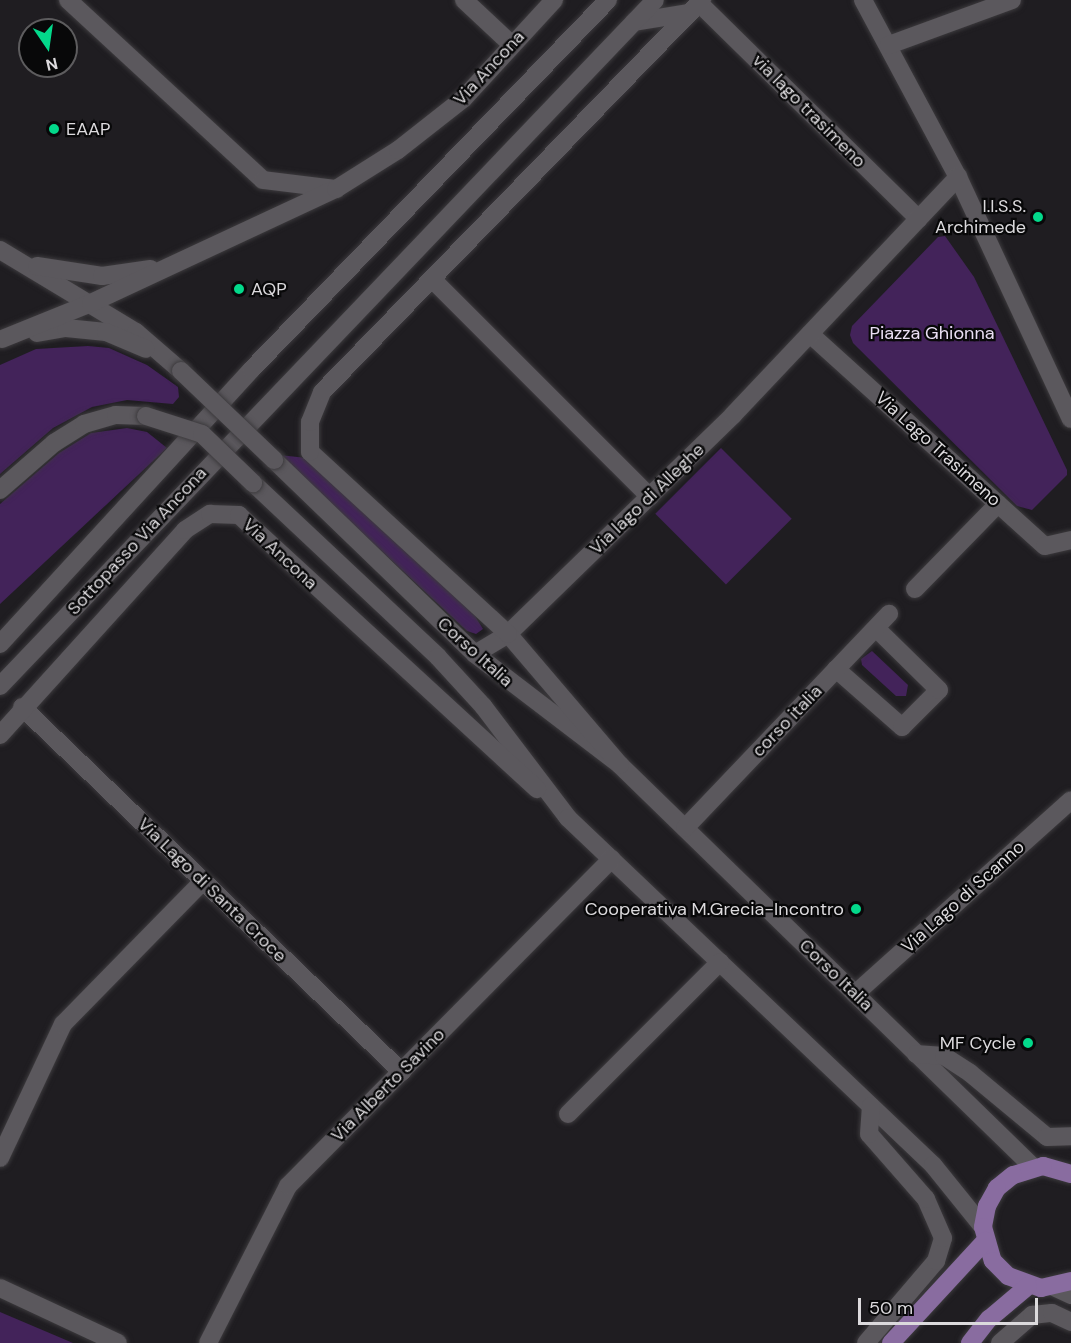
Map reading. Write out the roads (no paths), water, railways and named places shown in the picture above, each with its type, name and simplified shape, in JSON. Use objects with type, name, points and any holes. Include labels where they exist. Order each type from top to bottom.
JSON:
[{"type":"main road","points":[[1053,1167],[1071,1159]]},
{"type":"main road","points":[[1063,1284],[1028,1286],[1008,1276],[993,1261],[984,1234],[987,1206],[997,1188],[1013,1175],[1033,1167],[1053,1167],[1071,1174]]},
{"type":"main road","points":[[891,1343],[984,1234]]},
{"type":"main road","points":[[970,1343],[988,1319],[1028,1286]]},
{"type":"street","points":[[68,0],[263,180],[336,189]]},
{"type":"street","points":[[464,0],[511,45]]},
{"type":"street","name":"Via Ancona","points":[[1,339],[92,303],[336,189],[398,150],[464,98],[554,0]]},
{"type":"street","name":"Via Ancona","points":[[251,370],[608,0]]},
{"type":"street","points":[[634,22],[655,0]]},
{"type":"street","points":[[863,0],[958,177],[1071,419]]},
{"type":"street","points":[[889,45],[1012,0]]},
{"type":"street","points":[[634,22],[697,5]]},
{"type":"street","points":[[620,765],[508,634],[310,452],[310,422],[322,392],[697,5]]},
{"type":"street","name":"via lago trasimeno","points":[[697,5],[919,219]]},
{"type":"street","name":"Sottopasso Via Ancona","points":[[0,686],[274,395],[634,22]]},
{"type":"street","points":[[919,219],[958,177]]},
{"type":"street","name":"Via lago di Alleghe","points":[[475,654],[508,634],[650,497],[919,219]]},
{"type":"street","points":[[0,250],[29,265],[136,332],[181,371]]},
{"type":"street","points":[[29,265],[102,276],[169,266]]},
{"type":"street","points":[[432,279],[650,497]]},
{"type":"street","name":"Corso Italia","points":[[1,339],[66,328],[106,332],[141,345],[181,371],[475,654],[620,765],[1033,1167]]},
{"type":"street","name":"Via Lago Trasimeno","points":[[810,334],[1045,546],[1071,540]]},
{"type":"street","name":"Sottopasso Via Ancona","points":[[0,644],[251,370]]},
{"type":"street","name":"Corso Italia","points":[[0,490],[54,443],[84,424],[116,415],[146,416],[202,434],[438,657],[483,706],[568,818],[933,1164],[984,1234]]},
{"type":"street","points":[[915,589],[998,504]]},
{"type":"street","name":"Via Ancona","points":[[0,735],[22,707],[185,530],[210,514],[239,515],[568,818]]},
{"type":"street","name":"corso italia","points":[[685,828],[889,614]]},
{"type":"street","points":[[836,669],[902,727],[939,690],[876,628]]},
{"type":"street","name":"Via Lago di Santa Croce","points":[[22,707],[402,1072]]},
{"type":"street","name":"Via Lago di Scanno","points":[[855,994],[1071,801]]},
{"type":"street","name":"Via Alberto Savino","points":[[208,1343],[288,1186],[612,860]]},
{"type":"street","points":[[0,1158],[63,1024],[203,881]]},
{"type":"street","points":[[568,1114],[720,962]]},
{"type":"street","points":[[916,1054],[944,1056],[1047,1137],[1071,1136]]},
{"type":"street","points":[[866,1343],[936,1260],[943,1238],[926,1199],[869,1134],[871,1106]]},
{"type":"street","points":[[1063,1284],[1071,1295]]},
{"type":"street","points":[[0,1288],[118,1343]]},
{"type":"street","points":[[1000,1343],[1032,1315],[1052,1313],[1071,1322]]},
{"type":"place","name":"EAAP","points":[[54,129]]},
{"type":"place","name":"I.I.S.S. Archimede","points":[[1038,217]]},
{"type":"place","name":"AQP","points":[[239,289]]},
{"type":"place","name":"Cooperativa M.Grecia-Incontro","points":[[856,909]]},
{"type":"place","name":"MF Cycle","points":[[1028,1043]]},
{"type":"park label","name":"Piazza Ghionna","points":[[932,333]]}]
